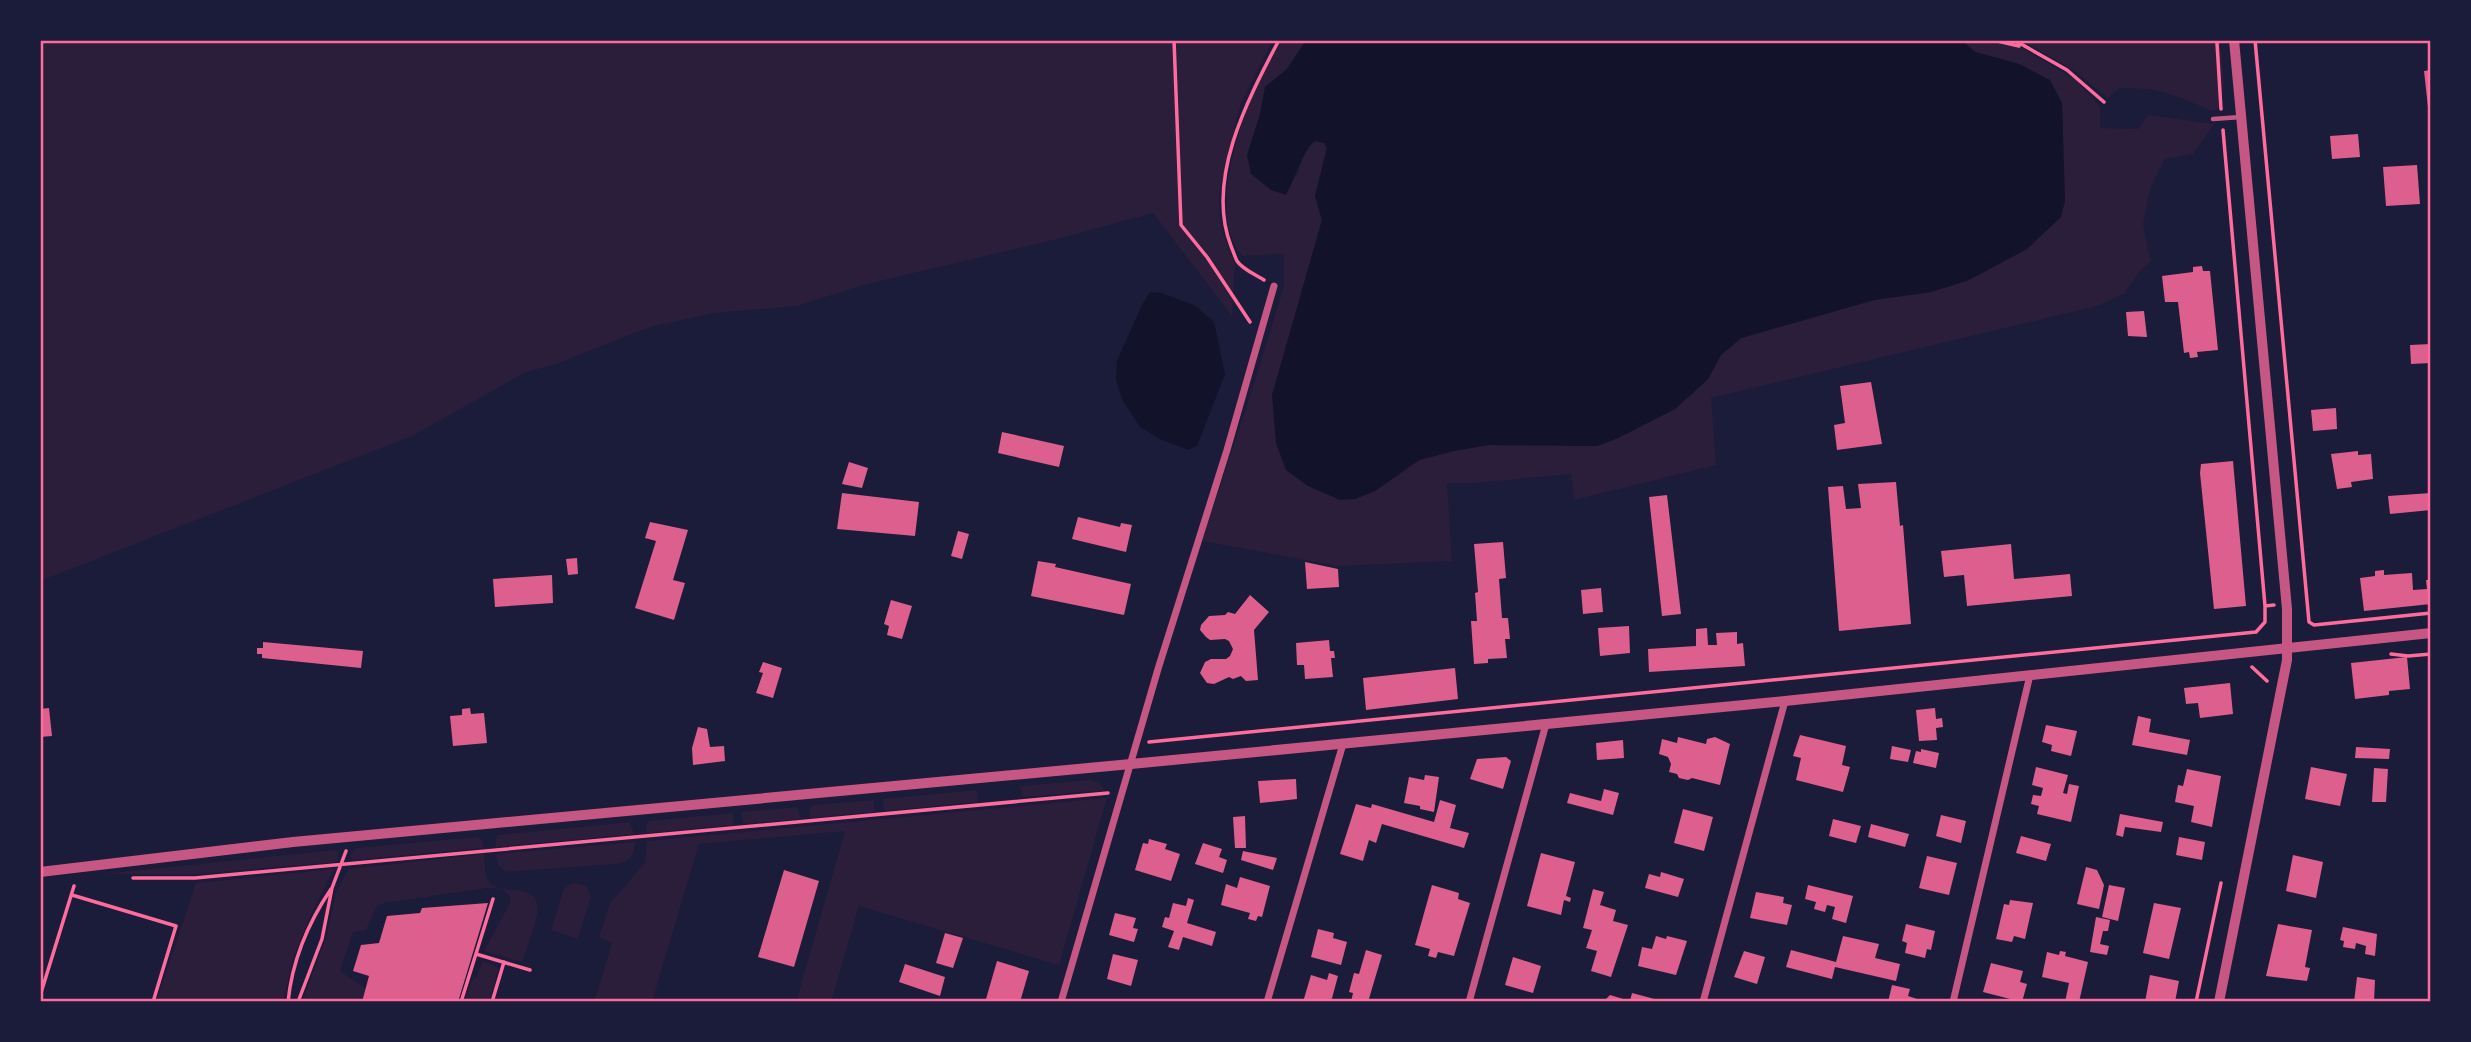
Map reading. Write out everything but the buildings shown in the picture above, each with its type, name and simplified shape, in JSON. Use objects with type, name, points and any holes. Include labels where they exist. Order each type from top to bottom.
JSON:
[{"type":"street","points":[[2219,1002],[2281,693],[2287,648],[2287,604],[2234,40]]},
{"type":"street","points":[[1062,1002],[1136,743],[1227,450],[1274,286]]},
{"type":"street","points":[[40,872],[351,836],[1785,701],[2431,633]]},
{"type":"street","points":[[1953,1002],[2030,675]]},
{"type":"street","points":[[1703,1002],[1785,701]]},
{"type":"street","points":[[1469,1002],[1546,724]]},
{"type":"street","points":[[1267,1002],[1343,744]]},
{"type":"lane","points":[[2214,119],[2241,117]]},
{"type":"path","points":[[1174,40],[1181,225],[1207,257],[1259,335]]},
{"type":"path","points":[[1274,286],[1238,263],[1225,230],[1223,193],[1245,106],[1279,40]]},
{"type":"path","points":[[1993,40],[2023,46]]},
{"type":"path","points":[[2014,40],[2067,70],[2104,102]]},
{"type":"path","points":[[1136,743],[2256,632],[2265,622],[2265,606],[2217,40]]},
{"type":"path","points":[[2255,40],[2309,622],[2314,625],[2431,613]]},
{"type":"path","points":[[2265,606],[2307,602]]},
{"type":"path","points":[[2386,654],[2431,654]]},
{"type":"path","points":[[130,878],[195,878],[1123,792]]},
{"type":"path","points":[[298,1002],[322,939],[332,888],[351,836]]},
{"type":"path","points":[[66,883],[79,881]]},
{"type":"path","points":[[2196,1002],[2221,883]]},
{"type":"path","points":[[40,996],[74,886]]},
{"type":"path","points":[[288,1002],[303,943],[317,910],[332,888]]},
{"type":"path","points":[[72,895],[176,926],[153,1002]]},
{"type":"path","points":[[461,1002],[493,899]]},
{"type":"path","points":[[476,954],[530,970]]},
{"type":"path","points":[[492,1002],[504,962]]},
{"type":"shaded area","points":[[40,40],[1273,40],[1241,103],[1219,193],[1222,231],[1235,264],[1232,316],[1153,213],[1057,239],[863,285],[797,306],[714,313],[650,327],[556,364],[526,372],[412,436],[40,581]]},
{"type":"shaded area","points":[[1282,40],[1306,40],[1287,69],[1265,87],[1260,114],[1296,177],[1307,147],[1315,141],[1324,143],[1327,148],[1315,196],[1322,220],[1273,395],[1355,499],[1375,491],[1419,460],[1454,451],[1488,445],[1597,446],[1675,409],[1708,379],[1721,355],[1741,338],[1874,300],[1931,292],[1969,280],[2065,201],[2062,103],[2019,64],[1975,52],[1961,40],[2008,40],[2076,80],[2100,107],[2100,128],[2138,129],[2148,115],[2214,124],[2193,154],[2165,159],[2151,186],[2143,225],[2151,261],[2140,271],[2124,294],[2097,306],[1711,398],[1716,465],[1574,500],[1571,474],[1447,483],[1452,561],[1339,566],[1202,541],[1284,286],[1284,254],[1242,256],[1233,241],[1226,204],[1231,163],[1247,109]]},
{"type":"shaded area","points":[[1306,40],[1961,40],[1975,52],[2019,64],[2050,80],[2062,103],[2065,201],[2061,217],[2027,249],[1969,280],[1931,292],[1874,300],[1741,338],[1721,355],[1708,379],[1675,409],[1618,438],[1597,446],[1488,445],[1454,451],[1419,460],[1375,491],[1355,499],[1340,500],[1308,486],[1286,470],[1276,443],[1272,395],[1322,220],[1315,196],[1327,148],[1324,143],[1315,141],[1310,146],[1286,195],[1271,190],[1251,174],[1247,155],[1265,87],[1287,69]]},
{"type":"shaded area","points":[[2021,40],[2220,40],[2224,82],[2221,106],[2213,111],[2168,93],[2134,88],[2119,88],[2108,98],[2075,71]]},
{"type":"shaded area","points":[[1150,292],[1161,293],[1194,305],[1214,322],[1225,374],[1197,446],[1188,450],[1160,439],[1140,427],[1122,399],[1116,380],[1117,361]]},
{"type":"shaded area","points":[[1090,780],[1099,783],[1105,790],[1022,797],[1020,786]]},
{"type":"shaded area","points":[[977,790],[978,802],[884,811],[883,799]]},
{"type":"shaded area","points":[[1107,798],[1059,965],[859,906],[831,1002],[796,1002],[845,831],[699,844],[652,1002],[594,1002],[612,943],[599,937],[610,903],[645,863],[647,841]]},
{"type":"shaded area","points":[[874,800],[875,812],[810,818],[809,810],[812,805]]},
{"type":"shaded area","points":[[797,807],[801,819],[743,824],[741,812]]},
{"type":"shaded area","points":[[733,813],[734,825],[646,833],[649,821]]},
{"type":"shaded area","points":[[630,822],[634,834],[495,847],[497,835]]},
{"type":"shaded area","points":[[478,837],[483,842],[483,848],[352,860],[350,857],[357,848]]},
{"type":"shaded area","points":[[635,842],[631,857],[616,864],[506,872],[499,866],[495,854]]},
{"type":"shaded area","points":[[336,850],[339,854],[337,862],[197,874],[101,874]]},
{"type":"shaded area","points":[[484,854],[485,872],[489,882],[494,886],[527,892],[537,903],[536,920],[522,962],[484,951],[510,903],[509,895],[501,889],[487,888],[384,903],[377,906],[366,930],[353,932],[340,971],[366,989],[362,1002],[302,1002],[327,935],[336,892],[349,869]]},
{"type":"shaded area","points":[[334,869],[294,955],[283,1002],[156,1002],[196,883]]},
{"type":"shaded area","points":[[574,883],[586,886],[591,896],[578,939],[551,930],[564,888]]},
{"type":"shaded area","points":[[482,961],[499,968],[489,1002],[464,1002],[473,978],[477,978]]}]
